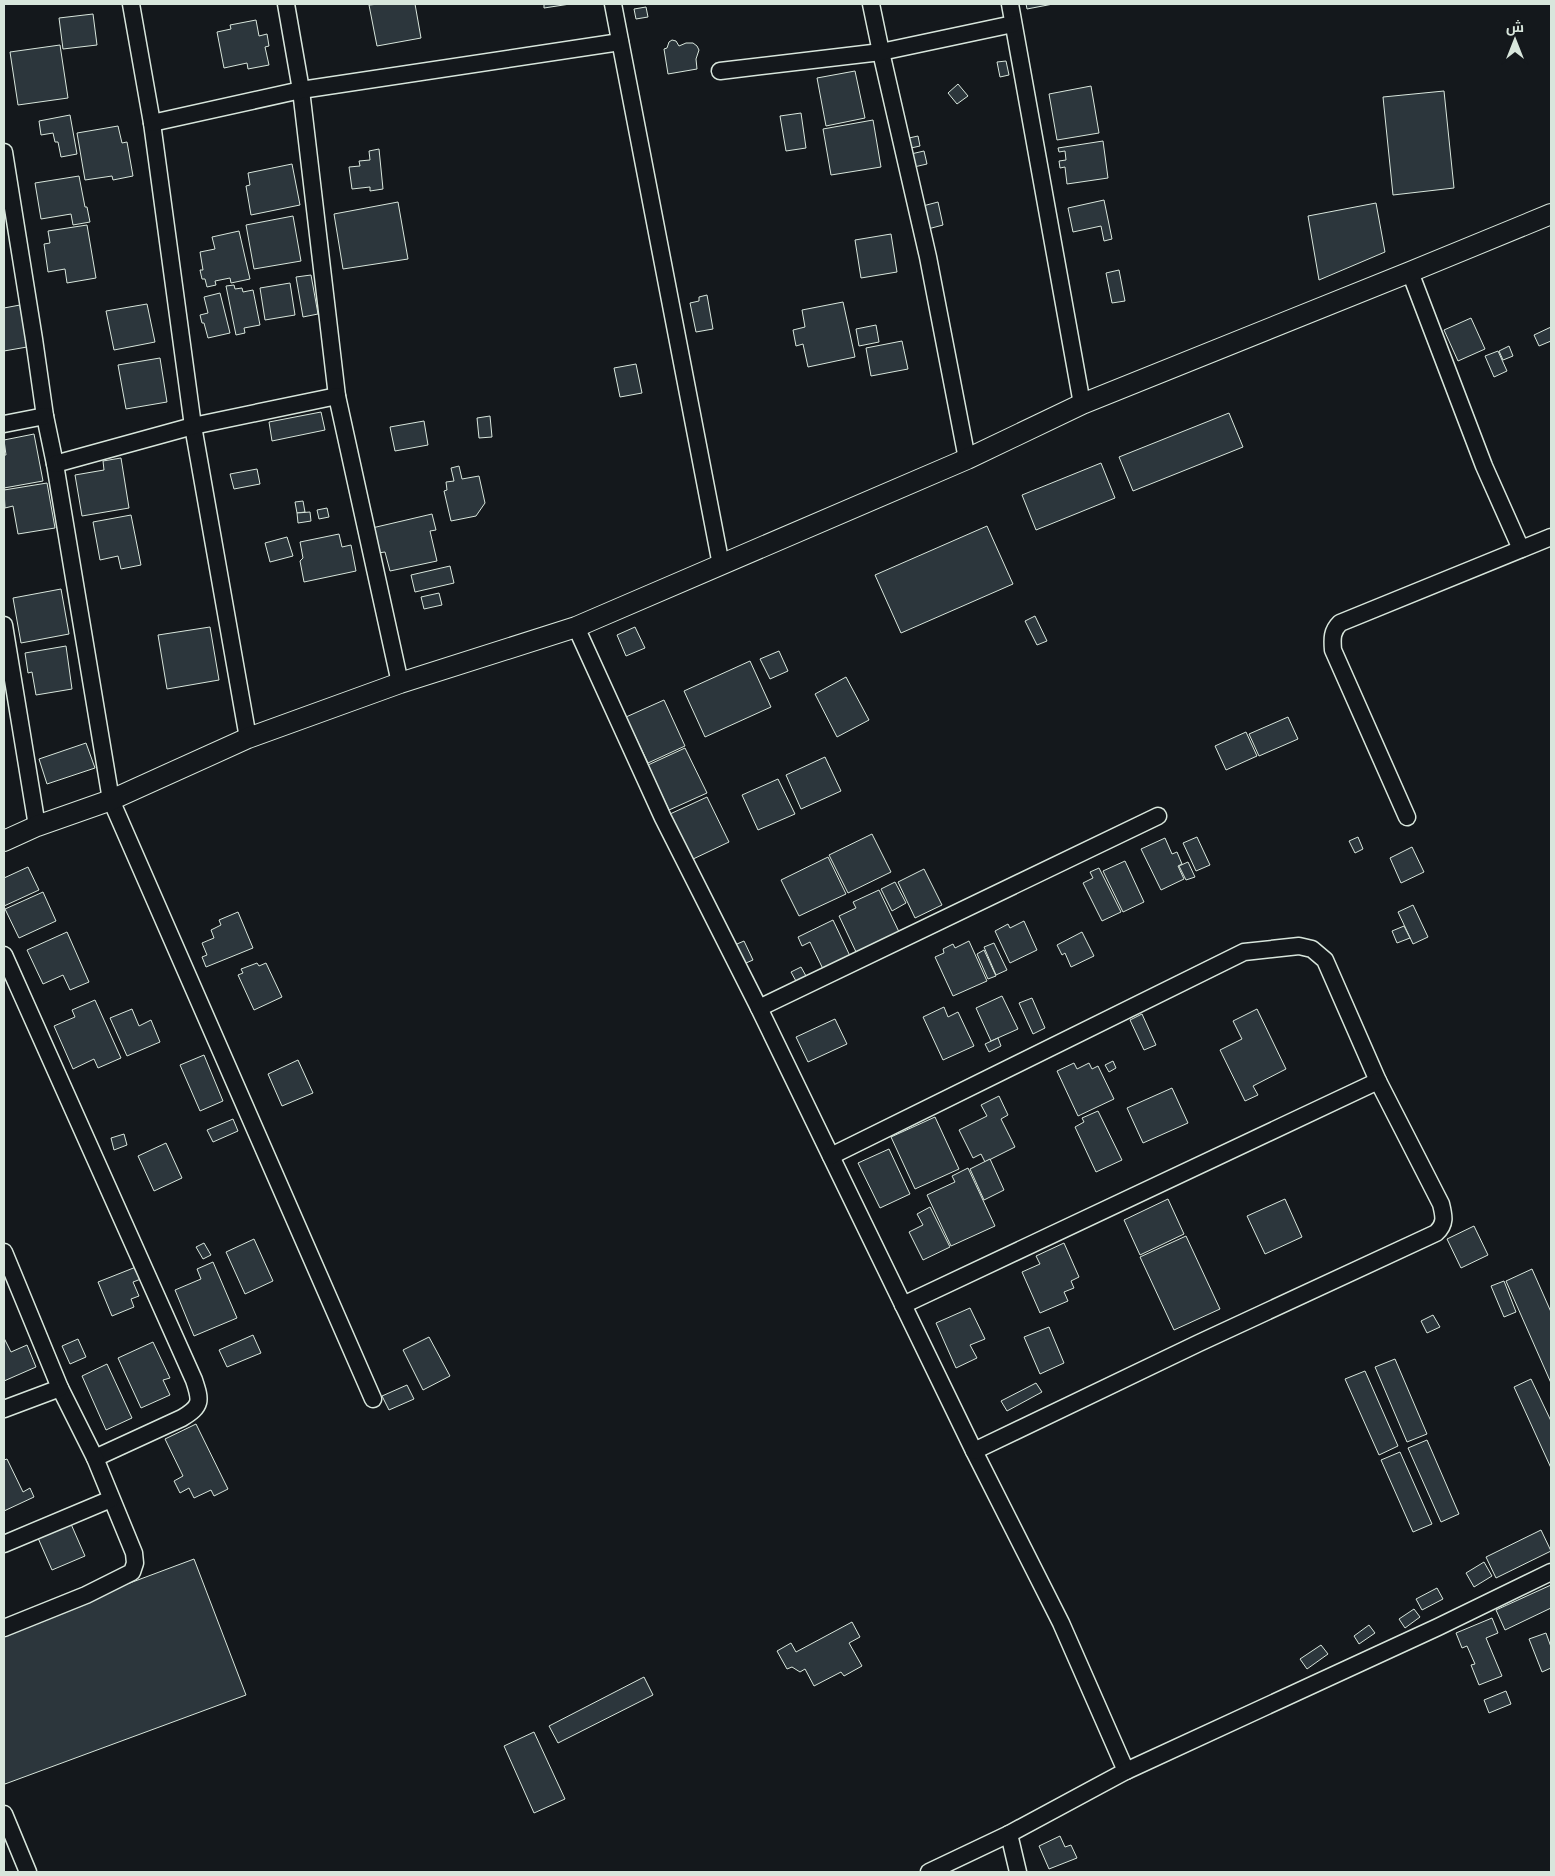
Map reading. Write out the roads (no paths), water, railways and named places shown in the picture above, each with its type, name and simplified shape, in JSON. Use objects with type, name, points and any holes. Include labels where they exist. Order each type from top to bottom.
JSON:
[{"type":"street","points":[[131,4],[152,122],[193,426],[248,738]]},
{"type":"street","points":[[286,4],[300,90],[337,396],[400,683]]},
{"type":"street","points":[[613,4],[721,565]]},
{"type":"street","points":[[871,4],[928,257],[967,459]]},
{"type":"street","points":[[1010,4],[1082,404]]},
{"type":"street","points":[[720,71],[881,52],[1013,24]]},
{"type":"street","points":[[152,122],[300,90],[620,42]]},
{"type":"street","points":[[4,152],[45,416],[55,464],[110,800],[373,1399]]},
{"type":"street","points":[[4,841],[37,826],[110,800],[248,738],[400,683],[576,627],[967,459],[1082,404],[1551,214]]},
{"type":"street","points":[[1410,272],[1484,466],[1521,550]]},
{"type":"street","points":[[55,464],[193,426],[337,396]]},
{"type":"street","points":[[4,424],[45,416]]},
{"type":"street","points":[[1407,817],[1333,650],[1332,638],[1334,629],[1340,623],[1551,537]]},
{"type":"street","points":[[4,626],[37,826]]},
{"type":"street","points":[[576,627],[663,818],[759,1008],[974,1451],[1062,1623],[1126,1771]]},
{"type":"street","points":[[759,1008],[1158,816]]},
{"type":"street","points":[[831,1156],[1244,952],[1299,946],[1312,949],[1325,960],[1378,1081],[1441,1204],[1444,1214],[1442,1228],[974,1451]]},
{"type":"street","points":[[4,955],[194,1380],[199,1395],[199,1403],[194,1411],[95,1458]]},
{"type":"street","points":[[903,1305],[1378,1081]]},
{"type":"street","points":[[4,1252],[60,1388],[95,1458],[134,1553],[135,1563],[132,1572],[86,1595],[4,1628]]},
{"type":"street","points":[[4,1409],[60,1388]]},
{"type":"street","points":[[4,1544],[111,1499]]},
{"type":"street","points":[[929,1872],[1009,1834],[1126,1771],[1438,1627],[1551,1572]]},
{"type":"street","points":[[4,1814],[28,1872]]},
{"type":"street","points":[[1009,1834],[1018,1872]]}]
